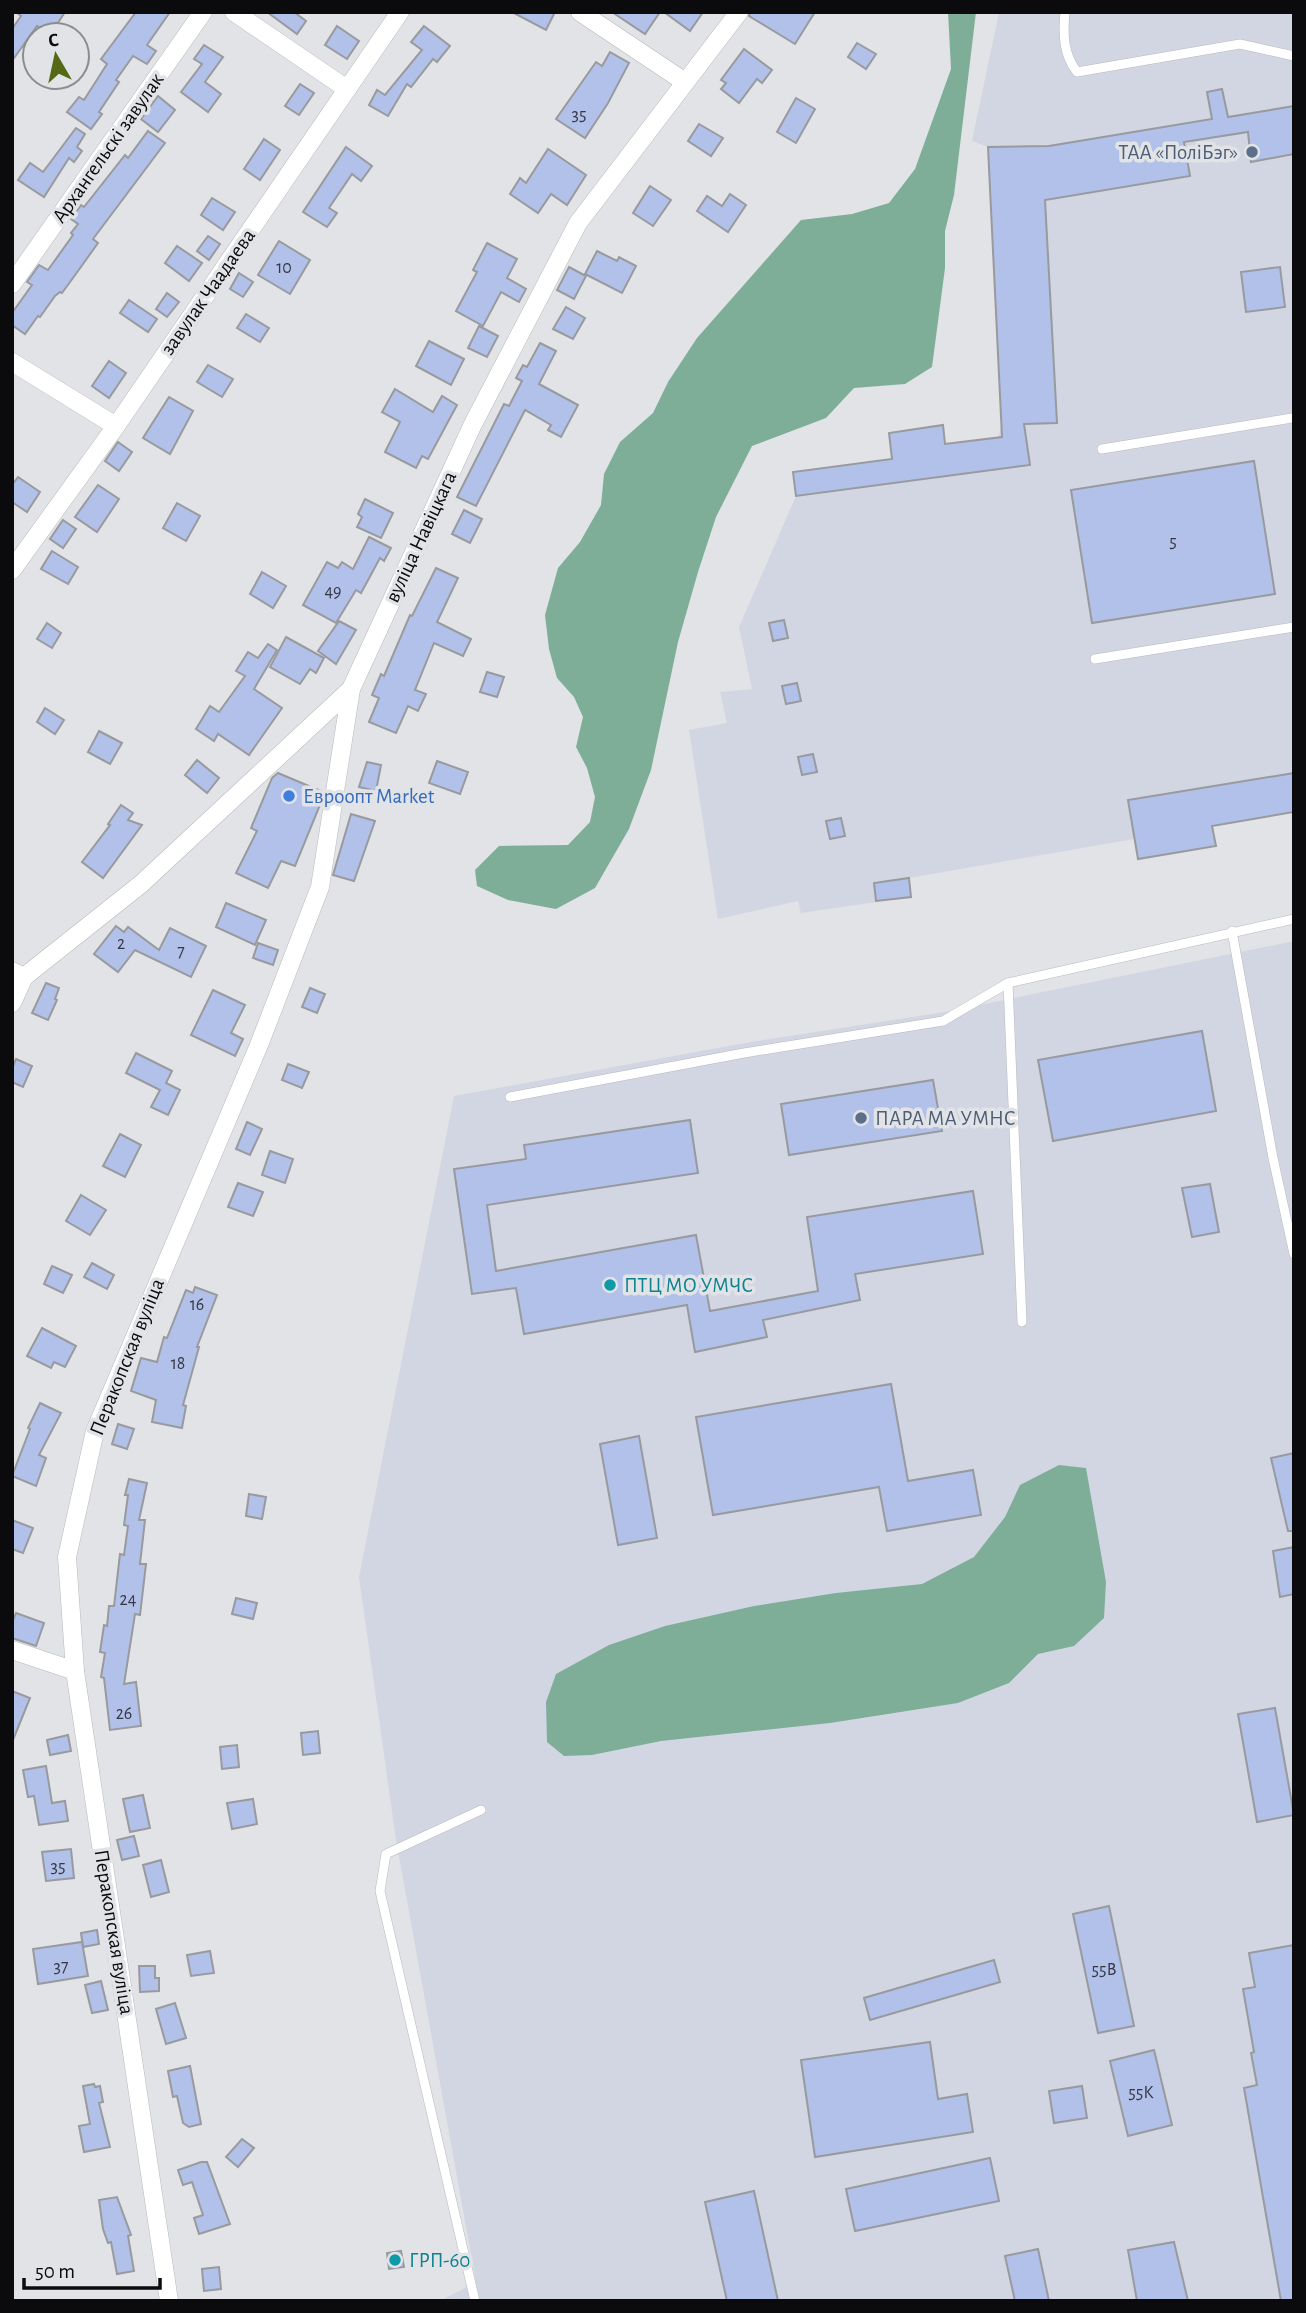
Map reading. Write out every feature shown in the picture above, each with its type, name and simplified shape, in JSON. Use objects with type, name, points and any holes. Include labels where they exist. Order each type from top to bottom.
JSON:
[{"type":"street","name":"Архангельскі завулак","points":[[12,284],[203,12]]},
{"type":"street","points":[[234,12],[348,89]]},
{"type":"street","name":"завулак Чаадаева","points":[[12,570],[116,426],[400,12]]},
{"type":"street","points":[[580,12],[685,82]]},
{"type":"street","name":"вуліца Навіцкага","points":[[18,974],[141,884],[351,689],[473,425],[578,223],[739,12]]},
{"type":"street","points":[[12,362],[116,426]]},
{"type":"street","name":"Перакопская вуліца","points":[[169,2301],[75,1671],[67,1557],[95,1431],[260,1045],[320,887],[351,689]]},
{"type":"street","points":[[12,1003],[18,974]]},
{"type":"street","points":[[12,1650],[75,1671]]},
{"type":"lane","points":[[1065,12],[1063,34],[1069,61],[1076,72],[1240,44],[1294,55]]},
{"type":"lane","points":[[1102,449],[1293,417],[1294,430]]},
{"type":"lane","points":[[1095,659],[1294,627]]},
{"type":"lane","points":[[510,1097],[744,1053],[943,1021],[1008,983],[1294,919]]},
{"type":"lane","points":[[1232,931],[1273,1158],[1294,1254]]},
{"type":"lane","points":[[1008,983],[1022,1322]]},
{"type":"lane","points":[[475,2301],[380,1891],[386,1854],[481,1810]]},
{"type":"shaded area","points":[[999,12],[1294,12],[1294,812],[1213,826],[1216,846],[1138,859],[1134,839],[909,878],[911,897],[801,913],[798,901],[718,919],[689,730],[727,723],[720,692],[752,689],[739,627],[796,496],[793,472],[892,459],[889,433],[943,425],[946,444],[998,437],[1002,425],[988,147],[972,141]]},
{"type":"shaded area","points":[[1294,941],[1294,2301],[440,2301],[476,2282],[396,1840],[359,1577],[454,1096],[745,1043],[945,1012]]},
{"type":"green space","points":[[948,12],[976,12],[954,195],[945,231],[945,268],[932,367],[905,384],[854,388],[826,418],[752,446],[716,517],[698,572],[678,642],[651,770],[629,829],[595,888],[556,909],[508,900],[477,886],[475,870],[499,846],[568,845],[590,822],[595,797],[587,768],[576,747],[583,717],[574,697],[557,678],[549,649],[545,615],[558,568],[580,542],[601,505],[604,474],[620,442],[653,413],[668,382],[697,338],[801,220],[852,214],[889,203],[915,169],[951,69]]},
{"type":"green space","points":[[1059,1465],[1086,1468],[1106,1582],[1104,1618],[1074,1646],[1038,1654],[1009,1683],[958,1703],[830,1723],[661,1741],[592,1755],[564,1756],[547,1742],[546,1702],[556,1674],[609,1645],[665,1626],[754,1606],[836,1593],[922,1584],[974,1557],[1005,1517],[1020,1485]]},
{"type":"building","points":[[16,12],[65,12],[59,21],[21,21],[21,48],[12,61],[12,29],[21,16]]},
{"type":"building","points":[[136,12],[170,12],[147,45],[156,51],[147,64],[133,56],[116,80],[119,82],[91,129],[67,112],[79,97],[84,100],[91,91],[107,64],[101,59]]},
{"type":"building","points":[[267,12],[294,12],[306,21],[297,34]]},
{"type":"building","points":[[512,12],[555,12],[546,30]]},
{"type":"building","points":[[612,12],[660,12],[645,34]]},
{"type":"building","points":[[664,12],[703,12],[690,31]]},
{"type":"building","points":[[750,12],[815,12],[795,44],[749,16]]},
{"type":"building","points":[[337,26],[359,41],[347,59],[325,45]]},
{"type":"building","points":[[424,26],[450,46],[437,62],[433,59],[411,87],[407,84],[388,116],[369,105],[377,90],[385,95],[422,50],[411,42]]},
{"type":"building","points":[[857,43],[876,54],[866,69],[848,57]]},
{"type":"building","points":[[204,45],[223,57],[205,82],[221,94],[208,112],[181,92],[202,64],[194,59]]},
{"type":"building","points":[[744,49],[772,70],[762,83],[757,79],[739,103],[721,89],[726,83],[721,80]]},
{"type":"building","points":[[610,52],[629,63],[608,103],[585,138],[556,119],[596,62],[602,66]]},
{"type":"building","points":[[300,84],[314,93],[299,115],[285,106]]},
{"type":"building","points":[[1222,89],[1228,117],[1294,106],[1294,154],[1251,162],[1248,132],[1184,142],[1190,176],[1045,200],[1057,423],[1024,424],[1030,465],[796,496],[793,472],[892,459],[889,433],[943,425],[945,444],[1002,437],[988,147],[1049,146],[1212,119],[1207,92]]},
{"type":"building","points":[[158,96],[175,110],[158,132],[141,119]]},
{"type":"building","points":[[796,98],[815,109],[796,143],[777,132]]},
{"type":"building","points":[[699,124],[723,138],[711,156],[688,141]]},
{"type":"building","points":[[76,128],[85,134],[77,147],[82,151],[74,162],[69,158],[44,197],[18,180],[30,163],[43,172]]},
{"type":"building","points":[[148,131],[165,143],[93,239],[98,243],[62,293],[55,296],[25,334],[12,325],[12,313],[32,285],[27,282],[39,265],[48,270],[73,235],[71,233],[78,224],[71,219],[81,205],[84,207],[125,155],[128,158]]},
{"type":"building","points":[[264,139],[280,150],[260,180],[244,169]]},
{"type":"building","points":[[346,147],[372,166],[361,181],[352,174],[329,208],[337,213],[327,227],[303,212]]},
{"type":"building","points":[[548,149],[586,175],[567,205],[551,194],[538,213],[510,194],[520,178],[526,183]]},
{"type":"building","points":[[650,186],[671,200],[653,226],[633,213]]},
{"type":"building","points":[[730,194],[746,205],[728,232],[697,211],[707,196],[722,206]]},
{"type":"building","points":[[212,198],[235,212],[223,230],[201,215]]},
{"type":"building","points":[[208,236],[220,244],[209,260],[197,251]]},
{"type":"building","points":[[279,241],[310,260],[290,294],[258,275]]},
{"type":"building","points":[[487,243],[517,259],[507,278],[526,289],[519,302],[501,292],[483,326],[456,311],[477,272],[473,270]]},
{"type":"building","points":[[177,246],[202,263],[189,281],[165,263]]},
{"type":"building","points":[[597,251],[617,261],[619,257],[636,266],[622,293],[585,274]]},
{"type":"building","points":[[569,267],[586,276],[574,299],[557,290]]},
{"type":"building","points":[[1280,267],[1285,307],[1246,312],[1241,272]]},
{"type":"building","points":[[239,273],[253,282],[243,297],[230,289]]},
{"type":"building","points":[[167,293],[179,302],[167,317],[156,309]]},
{"type":"building","points":[[129,300],[157,319],[148,332],[120,313]]},
{"type":"building","points":[[566,307],[585,318],[573,339],[553,329]]},
{"type":"building","points":[[246,314],[269,328],[260,342],[237,328]]},
{"type":"building","points":[[479,326],[498,336],[487,357],[468,348]]},
{"type":"building","points":[[429,341],[464,359],[451,385],[416,366]]},
{"type":"building","points":[[540,343],[556,351],[539,384],[578,405],[561,437],[548,430],[551,425],[525,410],[476,506],[457,497],[504,404],[509,406],[522,381],[516,378],[523,365],[527,367]]},
{"type":"building","points":[[109,361],[126,373],[109,398],[92,386]]},
{"type":"building","points":[[208,365],[233,379],[222,397],[197,382]]},
{"type":"building","points":[[395,389],[433,412],[442,396],[457,405],[428,459],[422,456],[416,468],[385,452],[400,422],[382,412]]},
{"type":"building","points":[[169,397],[193,411],[170,454],[143,438]]},
{"type":"building","points":[[118,442],[132,452],[119,471],[105,461]]},
{"type":"building","points":[[1254,461],[1275,594],[1092,623],[1071,490]]},
{"type":"building","points":[[18,477],[40,492],[27,512],[12,502],[12,485]]},
{"type":"building","points":[[98,485],[119,499],[97,532],[75,517]]},
{"type":"building","points":[[365,499],[393,513],[381,538],[357,527],[362,517],[358,514]]},
{"type":"building","points":[[177,503],[200,516],[186,541],[163,528]]},
{"type":"building","points":[[464,510],[482,519],[470,543],[452,534]]},
{"type":"building","points":[[63,520],[76,529],[63,548],[50,539]]},
{"type":"building","points":[[369,537],[391,548],[384,561],[380,558],[361,593],[356,590],[336,623],[303,605],[327,562],[338,568],[342,562],[353,569]]},
{"type":"building","points":[[52,551],[78,567],[68,584],[41,569]]},
{"type":"building","points":[[436,568],[458,578],[437,622],[471,639],[463,656],[434,643],[415,690],[426,694],[418,711],[408,706],[396,733],[369,722],[379,698],[372,695],[381,674],[384,676],[410,615],[412,616]]},
{"type":"building","points":[[262,572],[286,586],[273,608],[250,594]]},
{"type":"building","points":[[784,620],[788,638],[773,641],[769,623]]},
{"type":"building","points":[[339,621],[356,630],[336,664],[318,651]]},
{"type":"building","points":[[47,623],[61,633],[52,648],[37,639]]},
{"type":"building","points":[[286,637],[324,658],[316,673],[310,669],[300,684],[270,667]]},
{"type":"building","points":[[268,644],[277,650],[254,689],[282,708],[249,755],[218,734],[214,741],[196,729],[210,706],[219,712],[245,676],[236,671],[248,652],[258,658]]},
{"type":"building","points":[[487,672],[504,677],[497,697],[480,692]]},
{"type":"building","points":[[797,683],[801,701],[786,704],[782,686]]},
{"type":"building","points":[[45,708],[64,720],[55,734],[37,722]]},
{"type":"building","points":[[99,731],[122,743],[110,764],[88,752]]},
{"type":"building","points":[[813,754],[817,772],[802,775],[798,757]]},
{"type":"building","points":[[197,760],[219,778],[207,793],[185,775]]},
{"type":"building","points":[[437,761],[468,772],[460,794],[429,783]]},
{"type":"building","points":[[367,762],[381,765],[376,791],[359,787]]},
{"type":"building","points":[[278,773],[323,792],[295,866],[281,861],[268,888],[236,873],[257,831],[251,828],[272,778]]},
{"type":"building","points":[[1294,773],[1294,812],[1212,826],[1216,846],[1138,859],[1128,800]]},
{"type":"building","points":[[121,805],[133,813],[128,820],[142,825],[103,878],[82,862],[110,825],[108,824]]},
{"type":"building","points":[[351,814],[375,821],[354,881],[333,875]]},
{"type":"building","points":[[841,818],[845,836],[830,839],[826,821]]},
{"type":"building","points":[[909,878],[911,897],[876,901],[874,883]]},
{"type":"building","points":[[226,903],[266,920],[255,945],[216,927]]},
{"type":"building","points":[[116,926],[124,932],[128,927],[159,950],[170,928],[206,946],[191,977],[135,950],[118,972],[94,954]]},
{"type":"building","points":[[258,943],[278,950],[273,965],[253,958]]},
{"type":"building","points":[[46,983],[59,988],[48,1020],[32,1013]]},
{"type":"building","points":[[310,988],[325,994],[317,1013],[302,1007]]},
{"type":"building","points":[[213,990],[245,1005],[231,1033],[243,1039],[235,1056],[191,1035]]},
{"type":"building","points":[[1202,1031],[1216,1111],[1053,1141],[1038,1060]]},
{"type":"building","points":[[136,1053],[172,1071],[166,1083],[180,1090],[168,1115],[151,1107],[160,1090],[126,1073]]},
{"type":"building","points":[[16,1059],[32,1066],[23,1087],[12,1082],[12,1069]]},
{"type":"building","points":[[288,1064],[309,1072],[302,1088],[282,1080]]},
{"type":"building","name":"ПАРА МА УМНС","points":[[933,1080],[942,1131],[789,1155],[781,1104]]},
{"type":"building","points":[[690,1120],[698,1173],[487,1205],[496,1271],[696,1235],[710,1311],[818,1291],[807,1217],[973,1191],[983,1254],[855,1274],[860,1300],[763,1320],[767,1337],[695,1352],[687,1305],[524,1334],[516,1288],[472,1294],[454,1169],[526,1159],[524,1145]]},
{"type":"building","points":[[247,1122],[262,1129],[250,1155],[236,1149]]},
{"type":"building","points":[[120,1134],[141,1145],[125,1177],[103,1166]]},
{"type":"building","points":[[270,1151],[293,1159],[285,1183],[262,1175]]},
{"type":"building","points":[[238,1183],[263,1192],[253,1216],[228,1207]]},
{"type":"building","points":[[1210,1184],[1219,1232],[1192,1237],[1182,1188]]},
{"type":"building","points":[[81,1195],[106,1210],[90,1235],[66,1221]]},
{"type":"building","points":[[92,1263],[114,1275],[107,1289],[84,1277]]},
{"type":"building","points":[[52,1266],[72,1275],[63,1293],[44,1284]]},
{"type":"building","points":[[195,1287],[217,1295],[197,1347],[183,1405],[186,1406],[182,1428],[152,1422],[156,1400],[131,1391],[141,1358],[157,1362],[164,1337],[167,1338],[186,1290],[193,1293]]},
{"type":"building","points":[[42,1328],[76,1346],[65,1367],[54,1362],[51,1368],[27,1356]]},
{"type":"building","points":[[891,1384],[908,1481],[973,1470],[981,1515],[887,1531],[879,1487],[713,1515],[696,1417]]},
{"type":"building","points":[[40,1403],[61,1413],[39,1455],[46,1458],[36,1486],[12,1476],[30,1429],[28,1428]]},
{"type":"building","points":[[118,1424],[134,1429],[127,1449],[112,1444]]},
{"type":"building","points":[[639,1436],[657,1538],[618,1545],[600,1444]]},
{"type":"building","points":[[1294,1453],[1294,1531],[1288,1531],[1271,1458]]},
{"type":"building","points":[[129,1479],[147,1483],[139,1520],[145,1520],[140,1564],[146,1564],[140,1615],[135,1614],[124,1684],[136,1682],[141,1726],[110,1730],[104,1678],[101,1677],[105,1653],[100,1652],[109,1606],[114,1606],[120,1554],[124,1555],[128,1526],[124,1525],[128,1495],[125,1495]]},
{"type":"building","points":[[249,1494],[266,1497],[262,1519],[246,1516]]},
{"type":"building","points":[[12,1520],[33,1528],[23,1553],[12,1549]]},
{"type":"building","points":[[1294,1547],[1294,1594],[1280,1597],[1273,1551]]},
{"type":"building","points":[[236,1598],[257,1603],[253,1619],[232,1614]]},
{"type":"building","points":[[16,1613],[44,1623],[36,1646],[12,1638],[12,1623]]},
{"type":"building","points":[[12,1691],[30,1698],[13,1740],[12,1740]]},
{"type":"building","points":[[1275,1708],[1294,1815],[1257,1822],[1238,1714]]},
{"type":"building","points":[[318,1731],[320,1753],[303,1755],[301,1733]]},
{"type":"building","points":[[68,1735],[71,1751],[50,1755],[47,1740]]},
{"type":"building","points":[[237,1745],[239,1767],[222,1769],[220,1747]]},
{"type":"building","points":[[46,1766],[52,1803],[65,1801],[68,1821],[39,1825],[34,1796],[28,1797],[23,1770]]},
{"type":"building","points":[[143,1795],[150,1828],[130,1832],[123,1799]]},
{"type":"building","points":[[253,1799],[257,1824],[232,1829],[227,1803]]},
{"type":"building","points":[[134,1836],[139,1856],[122,1860],[117,1840]]},
{"type":"building","points":[[71,1849],[74,1878],[46,1881],[42,1852]]},
{"type":"building","points":[[161,1860],[169,1892],[151,1897],[143,1865]]},
{"type":"building","points":[[1109,1906],[1134,2026],[1098,2033],[1073,1914]]},
{"type":"building","points":[[97,1930],[99,1944],[83,1947],[81,1933]]},
{"type":"building","points":[[82,1942],[88,1976],[38,1984],[33,1949]]},
{"type":"building","points":[[1294,1945],[1294,2301],[1281,2301],[1244,2088],[1257,2085],[1243,1989],[1255,1987],[1249,1953]]},
{"type":"building","points":[[210,1951],[214,1973],[191,1976],[187,1955]]},
{"type":"building","points":[[994,1960],[1000,1982],[870,2020],[864,1998]]},
{"type":"building","points":[[139,1966],[155,1966],[159,1991],[140,1992]]},
{"type":"building","points":[[101,1981],[108,2010],[92,2013],[85,1985]]},
{"type":"building","points":[[175,2003],[186,2038],[166,2044],[156,2009]]},
{"type":"building","points":[[930,2042],[938,2099],[967,2094],[973,2132],[815,2157],[801,2060]]},
{"type":"building","points":[[1154,2050],[1172,2125],[1128,2136],[1110,2061]]},
{"type":"building","points":[[190,2066],[201,2124],[189,2127],[183,2123],[177,2096],[173,2097],[168,2071]]},
{"type":"building","points":[[94,2084],[95,2087],[100,2086],[103,2102],[99,2103],[110,2147],[84,2152],[79,2126],[90,2124],[83,2086]]},
{"type":"building","points":[[1082,2086],[1087,2118],[1054,2123],[1049,2091]]},
{"type":"building","points":[[242,2139],[254,2148],[238,2167],[226,2157]]},
{"type":"building","points":[[990,2158],[999,2201],[855,2231],[846,2189]]},
{"type":"building","points":[[207,2162],[230,2224],[199,2234],[194,2218],[203,2215],[192,2182],[183,2185],[178,2170]]},
{"type":"building","points":[[754,2191],[778,2301],[727,2301],[705,2202]]},
{"type":"building","points":[[117,2197],[131,2235],[128,2236],[134,2271],[117,2274],[111,2242],[108,2243],[103,2229],[99,2200]]},
{"type":"building","points":[[1174,2242],[1188,2301],[1137,2301],[1128,2250]]},
{"type":"building","points":[[1038,2249],[1049,2301],[1015,2301],[1005,2256]]},
{"type":"building","name":"ГРП-60","points":[[401,2251],[404,2267],[389,2269],[387,2253]]},
{"type":"building","points":[[219,2267],[221,2289],[204,2291],[202,2269]]},
{"type":"place","name":"ТАА «ПоліБэг»","points":[[1252,152]]},
{"type":"place","name":"Евроопт Market","points":[[289,796]]},
{"type":"place","name":"ПАРА МА УМНС","points":[[861,1118]]},
{"type":"place","name":"ПТЦ МО УМЧС","points":[[610,1285]]},
{"type":"place","name":"ГРП-60","points":[[395,2260]]}]
